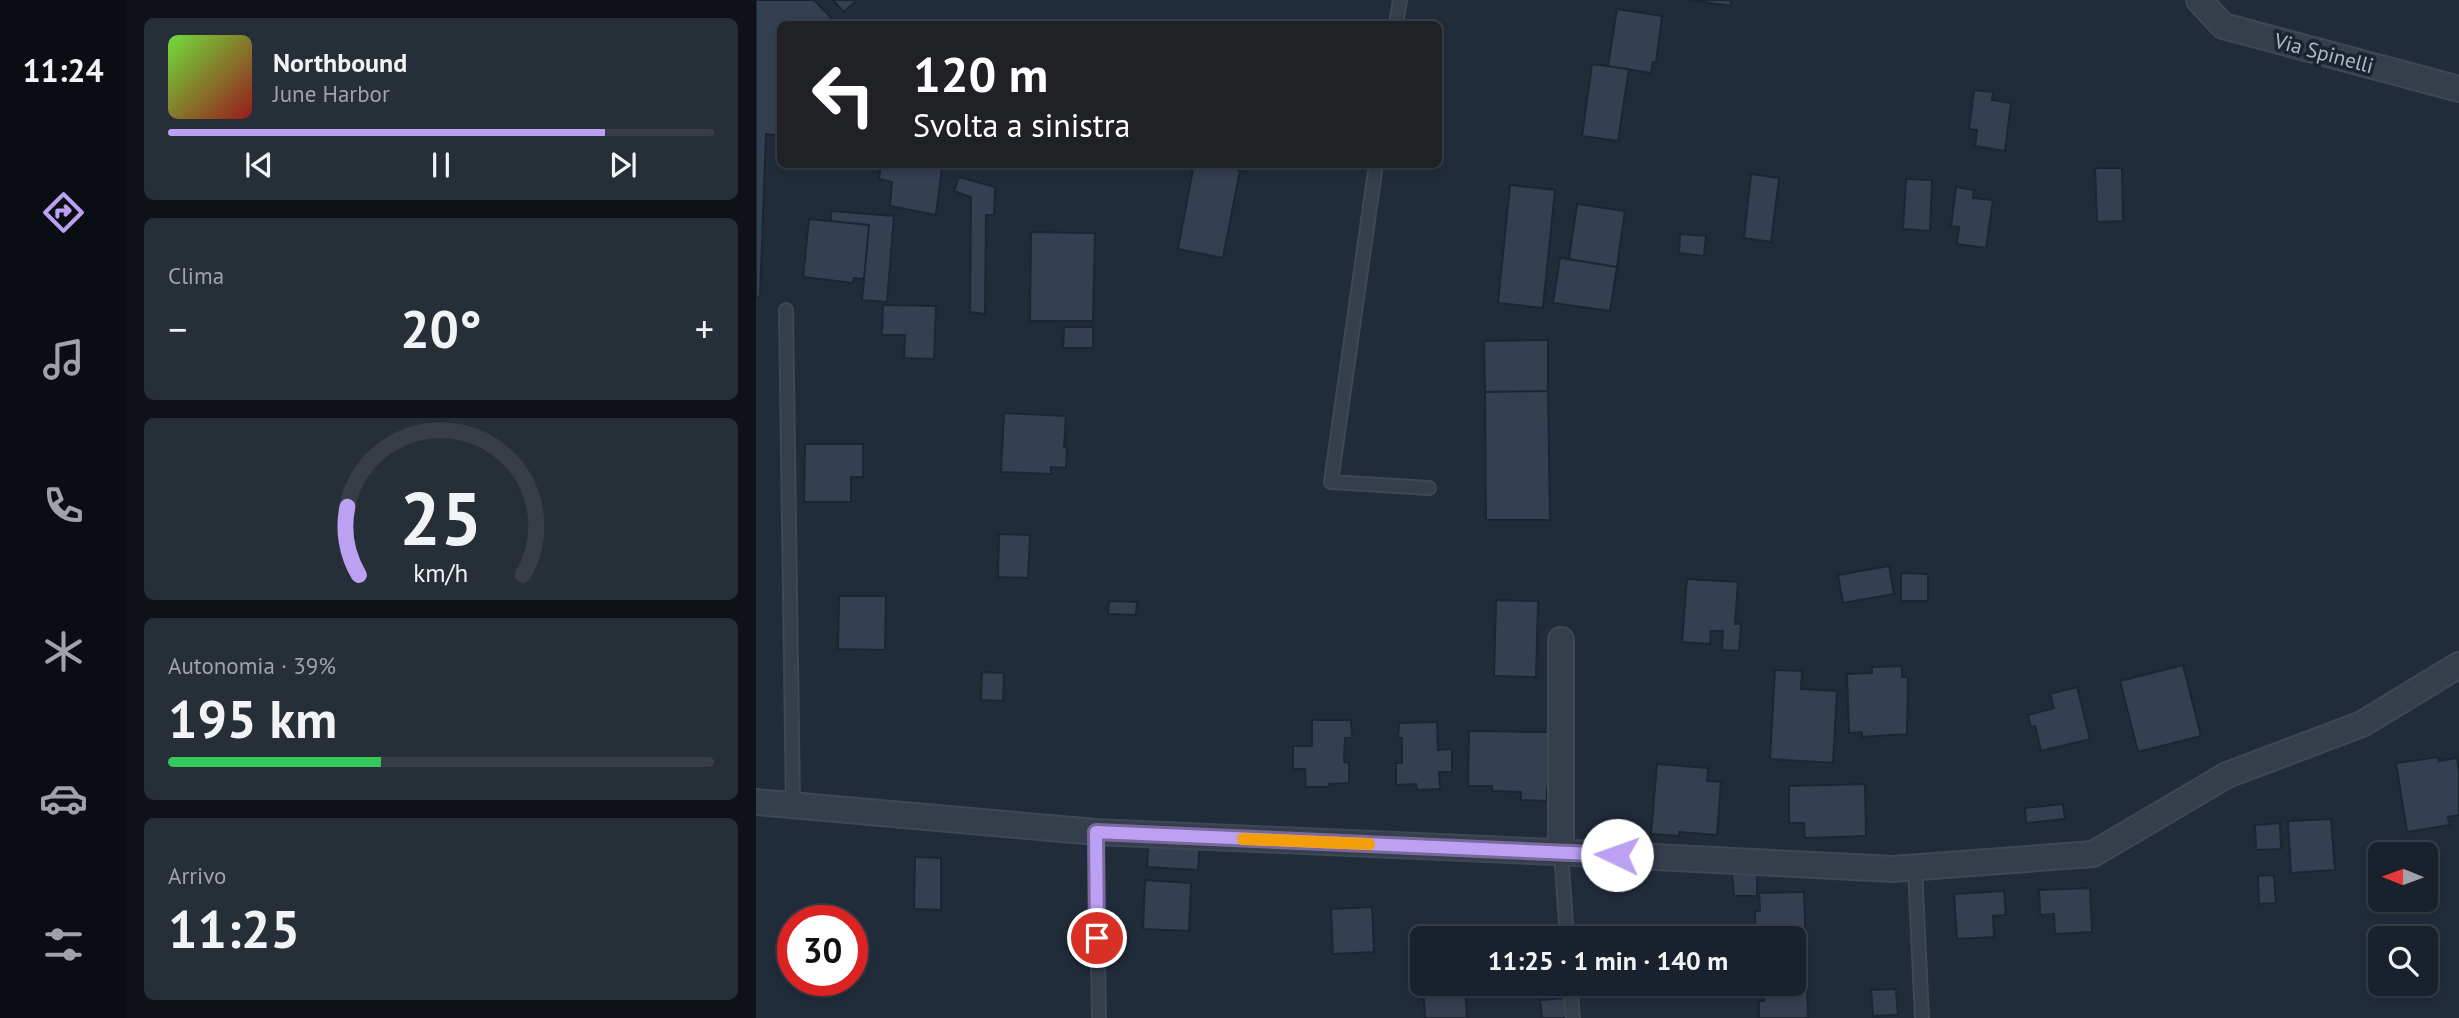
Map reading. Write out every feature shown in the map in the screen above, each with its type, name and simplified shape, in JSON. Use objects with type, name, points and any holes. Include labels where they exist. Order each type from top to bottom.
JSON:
[{"type":"street","name":"Via Spinelli","points":[[2199,0],[2223,26],[2459,89]]},
{"type":"street","points":[[1561,640],[1562,852]]},
{"type":"street","points":[[756,802],[1096,832],[1893,869],[2094,854],[2227,775],[2362,724],[2459,665]]},
{"type":"lane","points":[[1396,21],[1400,0]]},
{"type":"lane","points":[[1375,168],[1331,482],[1429,488]]},
{"type":"lane","points":[[786,310],[793,805]]},
{"type":"lane","points":[[1096,832],[1099,1018]]},
{"type":"lane","points":[[1562,852],[1566,926]]},
{"type":"lane","points":[[1915,868],[1922,1018]]},
{"type":"lane","points":[[1571,996],[1573,1018]]},
{"type":"building","points":[[756,0],[814,0],[834,21],[777,21],[777,136],[766,134],[760,298],[756,297]]},
{"type":"building","points":[[833,0],[854,0],[856,1],[844,12]]},
{"type":"building","points":[[1690,0],[1731,0],[1731,6]]},
{"type":"building","points":[[1617,9],[1662,16],[1656,63],[1653,62],[1651,73],[1608,66]]},
{"type":"building","points":[[1592,64],[1629,69],[1618,141],[1582,136]]},
{"type":"building","points":[[1974,90],[1993,92],[1992,100],[2011,103],[2005,151],[1975,146],[1977,130],[1969,129]]},
{"type":"building","points":[[880,168],[942,168],[936,215],[890,206],[892,182],[879,179]]},
{"type":"building","points":[[1193,168],[1240,170],[1223,258],[1178,249]]},
{"type":"building","points":[[2095,168],[2122,168],[2123,221],[2097,222]]},
{"type":"building","points":[[1751,174],[1779,178],[1771,242],[1744,238]]},
{"type":"building","points":[[959,177],[995,187],[994,215],[986,215],[985,314],[970,312],[971,197],[954,191]]},
{"type":"building","points":[[1906,179],[1932,180],[1930,231],[1903,229]]},
{"type":"building","points":[[1510,185],[1555,190],[1543,308],[1498,303]]},
{"type":"building","points":[[1956,187],[1974,190],[1973,198],[1993,200],[1986,248],[1957,244],[1959,227],[1951,226]]},
{"type":"building","points":[[1577,204],[1625,211],[1617,267],[1569,259]]},
{"type":"building","points":[[831,211],[894,216],[887,302],[862,300],[869,225],[831,221]]},
{"type":"building","points":[[809,219],[869,225],[864,279],[854,278],[853,283],[803,277]]},
{"type":"building","points":[[1031,232],[1095,233],[1093,321],[1030,321]]},
{"type":"building","points":[[1680,234],[1706,236],[1704,256],[1679,253]]},
{"type":"building","points":[[1560,258],[1617,267],[1610,311],[1553,303]]},
{"type":"building","points":[[883,305],[936,306],[934,359],[904,358],[905,335],[882,335]]},
{"type":"building","points":[[1064,327],[1093,327],[1093,348],[1063,348]]},
{"type":"building","points":[[1548,340],[1548,391],[1485,392],[1484,341]]},
{"type":"building","points":[[1548,391],[1550,520],[1486,520],[1485,392]]},
{"type":"building","points":[[1004,413],[1066,416],[1066,468],[1051,467],[1051,474],[1001,472]]},
{"type":"building","points":[[805,444],[863,444],[863,477],[851,477],[851,502],[804,502]]},
{"type":"building","points":[[999,534],[1030,535],[1028,578],[998,577]]},
{"type":"building","points":[[1889,566],[1894,594],[1843,603],[1838,575]]},
{"type":"building","points":[[1901,573],[1928,574],[1928,601],[1901,601]]},
{"type":"building","points":[[1687,579],[1738,582],[1735,624],[1741,624],[1739,651],[1722,650],[1723,631],[1711,631],[1710,644],[1682,642]]},
{"type":"building","points":[[839,596],[886,596],[885,650],[838,649]]},
{"type":"building","points":[[1496,600],[1538,601],[1536,677],[1494,676]]},
{"type":"building","points":[[1109,601],[1137,602],[1136,615],[1108,614]]},
{"type":"building","points":[[2183,665],[2201,736],[2138,752],[2120,681]]},
{"type":"building","points":[[1902,666],[1902,677],[1908,677],[1907,734],[1862,737],[1862,732],[1849,733],[1847,674],[1872,673],[1872,667]]},
{"type":"building","points":[[1775,670],[1802,671],[1801,689],[1837,691],[1833,763],[1770,759]]},
{"type":"building","points":[[982,672],[1004,673],[1003,701],[981,700]]},
{"type":"building","points":[[2077,687],[2090,739],[2041,751],[2035,726],[2031,727],[2028,715],[2054,708],[2050,694]]},
{"type":"building","points":[[1312,720],[1351,720],[1352,738],[1345,738],[1344,762],[1349,763],[1349,783],[1306,787],[1305,769],[1293,769],[1293,746],[1312,746]]},
{"type":"building","points":[[1437,722],[1438,750],[1452,749],[1452,772],[1439,772],[1440,789],[1417,790],[1416,784],[1396,785],[1396,763],[1402,763],[1402,738],[1398,738],[1399,723]]},
{"type":"building","points":[[1469,731],[1555,732],[1554,788],[1547,788],[1547,801],[1521,800],[1521,792],[1492,791],[1492,786],[1468,786]]},
{"type":"building","points":[[2438,757],[2439,761],[2457,758],[2459,815],[2448,817],[2450,825],[2407,832],[2396,763]]},
{"type":"building","points":[[1657,764],[1708,768],[1707,781],[1721,782],[1717,835],[1679,832],[1679,836],[1651,834]]},
{"type":"building","points":[[1865,784],[1866,836],[1805,838],[1804,823],[1789,823],[1789,786]]},
{"type":"building","points":[[2063,804],[2065,819],[2026,823],[2025,808]]},
{"type":"building","points":[[2331,819],[2335,870],[2291,873],[2288,821]]},
{"type":"building","points":[[2280,823],[2281,849],[2256,850],[2255,825]]},
{"type":"building","points":[[1149,837],[1200,840],[1198,870],[1147,867]]},
{"type":"building","points":[[915,857],[941,858],[941,910],[914,909]]},
{"type":"building","points":[[1757,873],[1757,896],[1734,896],[1732,874]]},
{"type":"building","points":[[2274,875],[2276,903],[2259,904],[2258,876]]},
{"type":"building","points":[[1145,880],[1191,883],[1189,931],[1143,929]]},
{"type":"building","points":[[2090,888],[2092,932],[2055,934],[2054,914],[2040,915],[2039,890]]},
{"type":"building","points":[[2004,891],[2006,915],[1993,916],[1994,937],[1957,939],[1954,894]]},
{"type":"building","points":[[1804,892],[1805,926],[1756,926],[1755,911],[1760,911],[1759,893]]},
{"type":"building","points":[[1372,907],[1374,952],[1333,954],[1331,909]]},
{"type":"building","points":[[1806,955],[1808,1018],[1759,1018],[1759,1001],[1764,1001],[1764,996],[1806,996]]},
{"type":"building","points":[[1896,989],[1898,1015],[1873,1016],[1871,990]]},
{"type":"building","points":[[1424,996],[1466,996],[1467,1018],[1425,1018]]},
{"type":"building","points":[[1565,998],[1566,1018],[1542,1018],[1540,1000]]},
{"type":"slow traffic","points":[[1243,839],[1369,844]]},
{"type":"route","points":[[1097,938],[1096,832],[1617,855]]}]
